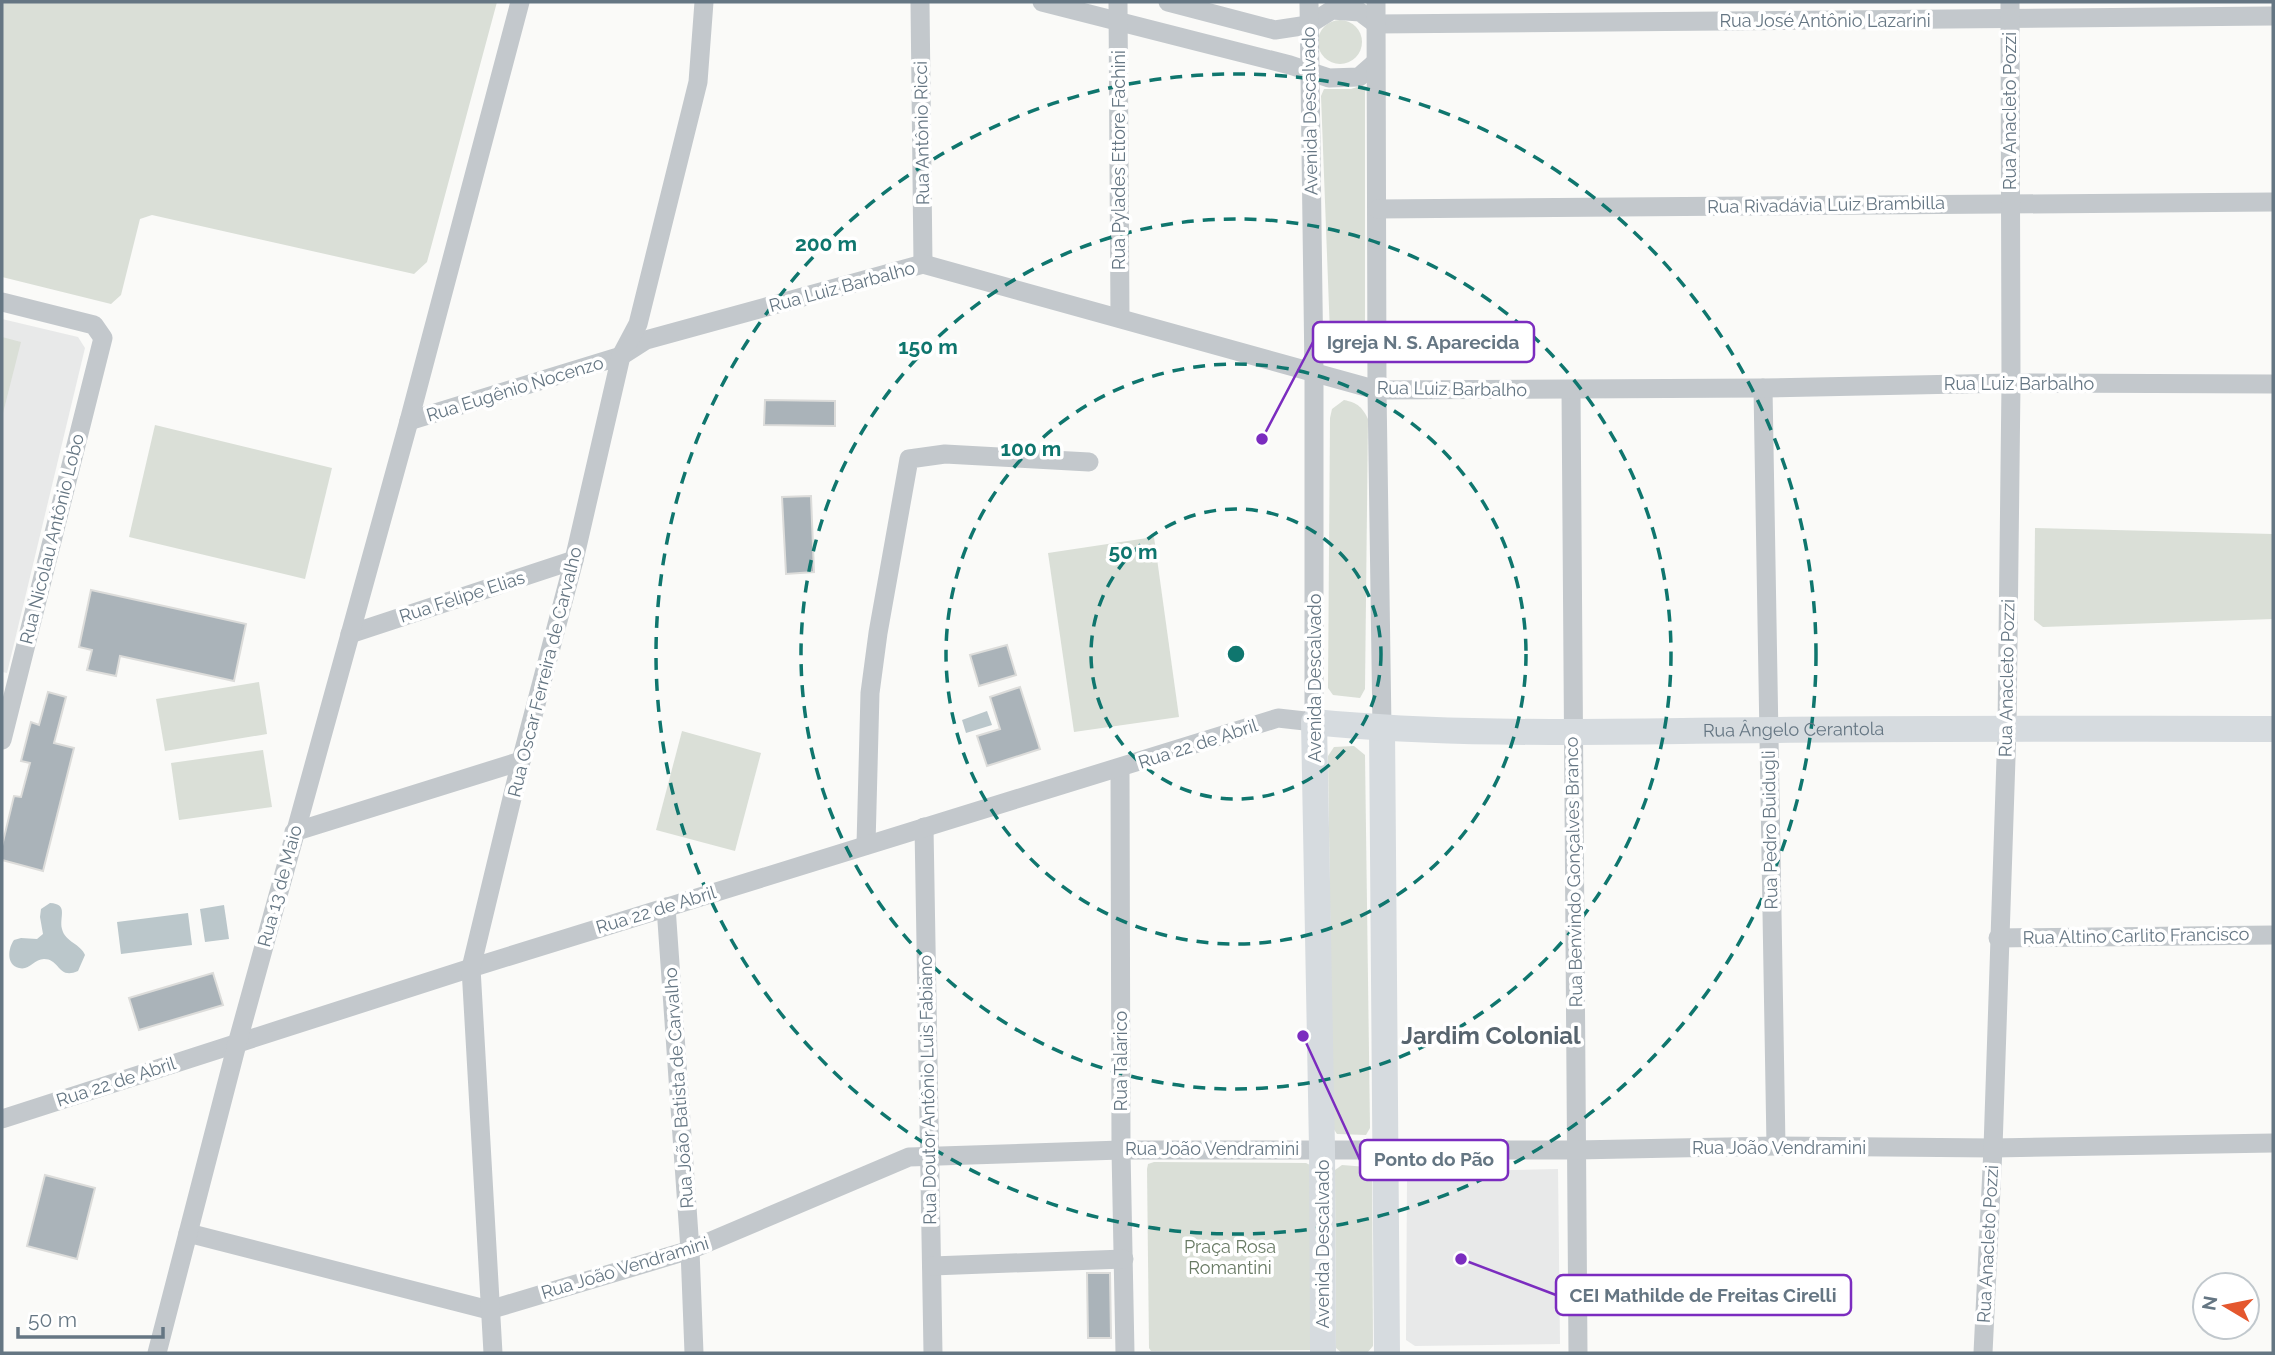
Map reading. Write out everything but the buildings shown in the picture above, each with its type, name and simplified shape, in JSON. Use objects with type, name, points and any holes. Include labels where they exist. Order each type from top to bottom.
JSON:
[{"type":"street","name":"Rua 13 de Maio","points":[[157,1353],[237,1044],[409,421],[520,2]]},
{"type":"street","name":"Rua Oscar Ferreira de Carvalho","points":[[493,1353],[471,968],[574,560],[621,356],[638,324],[698,82],[704,2]]},
{"type":"street","name":"Rua Antônio Ricci","points":[[920,2],[923,264]]},
{"type":"street","points":[[1042,2],[1329,78],[1359,77],[1375,63]]},
{"type":"street","name":"Rua Pylades Ettore Fachini","points":[[1118,2],[1120,318]]},
{"type":"street","points":[[1168,2],[1275,30],[1308,25],[1332,10],[1360,12],[1376,24]]},
{"type":"street","name":"Avenida Descalvado","points":[[1309,2],[1314,373],[1314,722],[1323,1353]]},
{"type":"street","points":[[1376,2],[1377,390],[1387,1353]]},
{"type":"street","name":"Rua José Antônio Lazarini","points":[[1376,24],[2010,10],[2273,16]]},
{"type":"street","name":"Rua Anacleto Pozzi","points":[[1983,1353],[1993,1148],[2007,728],[2011,383],[2010,10]]},
{"type":"street","name":"Rua Rivadávia Luiz Brambilla","points":[[1378,209],[2273,202]]},
{"type":"street","name":"Rua Luiz Barbalho","points":[[621,356],[646,340],[923,264],[1377,390],[1763,388],[2011,383],[2273,384]]},
{"type":"street","name":"Rua Nicolau Antônio Lobo","points":[[2,302],[94,325],[103,338],[2,738]]},
{"type":"street","name":"Rua Eugênio Nocenzo","points":[[409,421],[621,356]]},
{"type":"street","name":"Rua Pedro Buidugli","points":[[1763,388],[1776,1146]]},
{"type":"street","name":"Rua Benvindo Gonçalves Branco","points":[[1571,390],[1578,1353]]},
{"type":"street","points":[[866,845],[870,693],[909,460],[945,454],[1089,462]]},
{"type":"street","name":"Rua Felipe Elias","points":[[350,634],[574,560]]},
{"type":"street","name":"Rua 22 de Abril","points":[[6,1116],[471,968],[1278,718],[1314,722]]},
{"type":"street","name":"Rua Ângelo Cerantola","points":[[1314,722],[1382,728],[1572,732],[2007,728],[2273,729]]},
{"type":"street","points":[[294,832],[522,761]]},
{"type":"street","name":"Rua Talarico","points":[[1120,768],[1121,1150],[1125,1353]]},
{"type":"street","name":"Rua Doutor Antônio Luis Fabiano","points":[[923,827],[933,1353]]},
{"type":"street","name":"Rua João Batista de Carvalho","points":[[666,907],[690,1250],[694,1353]]},
{"type":"street","name":"Rua Altino Carlito Francisco","points":[[1998,938],[2273,935]]},
{"type":"street","name":"Rua João Vendramini","points":[[489,1310],[690,1250],[909,1157],[1121,1150],[1576,1150],[1776,1146],[1993,1148],[2273,1143]]},
{"type":"street","points":[[188,1233],[489,1310]]},
{"type":"street","points":[[932,1266],[1124,1259]]},
{"type":"shaded area","points":[[2,319],[78,337],[85,348],[7,673],[2,672]]},
{"type":"shaded area","points":[[987,711],[992,725],[966,733],[962,720]]},
{"type":"shaded area","points":[[50,903],[59,906],[64,933],[85,955],[78,971],[66,973],[53,962],[44,959],[26,968],[19,968],[10,960],[10,947],[14,940],[37,939],[43,934],[41,909]]},
{"type":"shaded area","points":[[224,905],[229,939],[205,942],[200,909]]},
{"type":"shaded area","points":[[188,913],[192,945],[121,954],[117,922]]},
{"type":"shaded area","points":[[1558,1169],[1560,1344],[1415,1346],[1406,1340],[1407,1178],[1410,1172]]},
{"type":"green space","points":[[2,2],[497,2],[427,262],[414,274],[152,215],[140,219],[121,295],[111,304],[2,277]]},
{"type":"green space","points":[[1340,20],[1349,21],[1356,26],[1361,33],[1361,51],[1356,58],[1349,63],[1340,64],[1331,63],[1324,58],[1319,51],[1318,42],[1319,33],[1324,26],[1331,21]]},
{"type":"green space","points":[[1360,86],[1365,88],[1365,329],[1361,343],[1354,351],[1339,346],[1330,334],[1321,96],[1324,89],[1351,89]]},
{"type":"green space","points":[[2,337],[21,342],[2,417]]},
{"type":"green space","points":[[1344,400],[1359,406],[1368,419],[1365,689],[1360,698],[1333,695],[1328,688],[1330,418],[1332,409]]},
{"type":"green space","points":[[155,425],[332,468],[305,579],[129,537]]},
{"type":"green space","points":[[2035,528],[2273,534],[2273,619],[2043,627],[2034,620]]},
{"type":"green space","points":[[1154,537],[1179,717],[1074,732],[1048,553]]},
{"type":"green space","points":[[259,682],[267,734],[165,751],[156,699]]},
{"type":"green space","points":[[682,731],[761,753],[735,851],[656,830]]},
{"type":"green space","points":[[1354,746],[1365,755],[1370,1128],[1366,1135],[1337,1134],[1333,1128],[1328,756],[1334,747]]},
{"type":"green space","points":[[263,750],[272,807],[179,820],[171,763]]},
{"type":"green space","name":"Praça Rosa Romantini","points":[[1306,1163],[1312,1166],[1313,1350],[1151,1351],[1147,1169],[1148,1164]]},
{"type":"green space","points":[[1342,1165],[1367,1167],[1372,1171],[1373,1346],[1367,1353],[1342,1353],[1336,1348],[1335,1170]]},
{"type":"place","name":"Igreja N. S. Aparecida","points":[[1262,439]]},
{"type":"place","name":"Ponto do Pão","points":[[1303,1036]]},
{"type":"place","name":"CEI Mathilde de Freitas Cirelli","points":[[1461,1259]]},
{"type":"district","name":"Jardim Colonial","points":[[1491,1036]]}]
